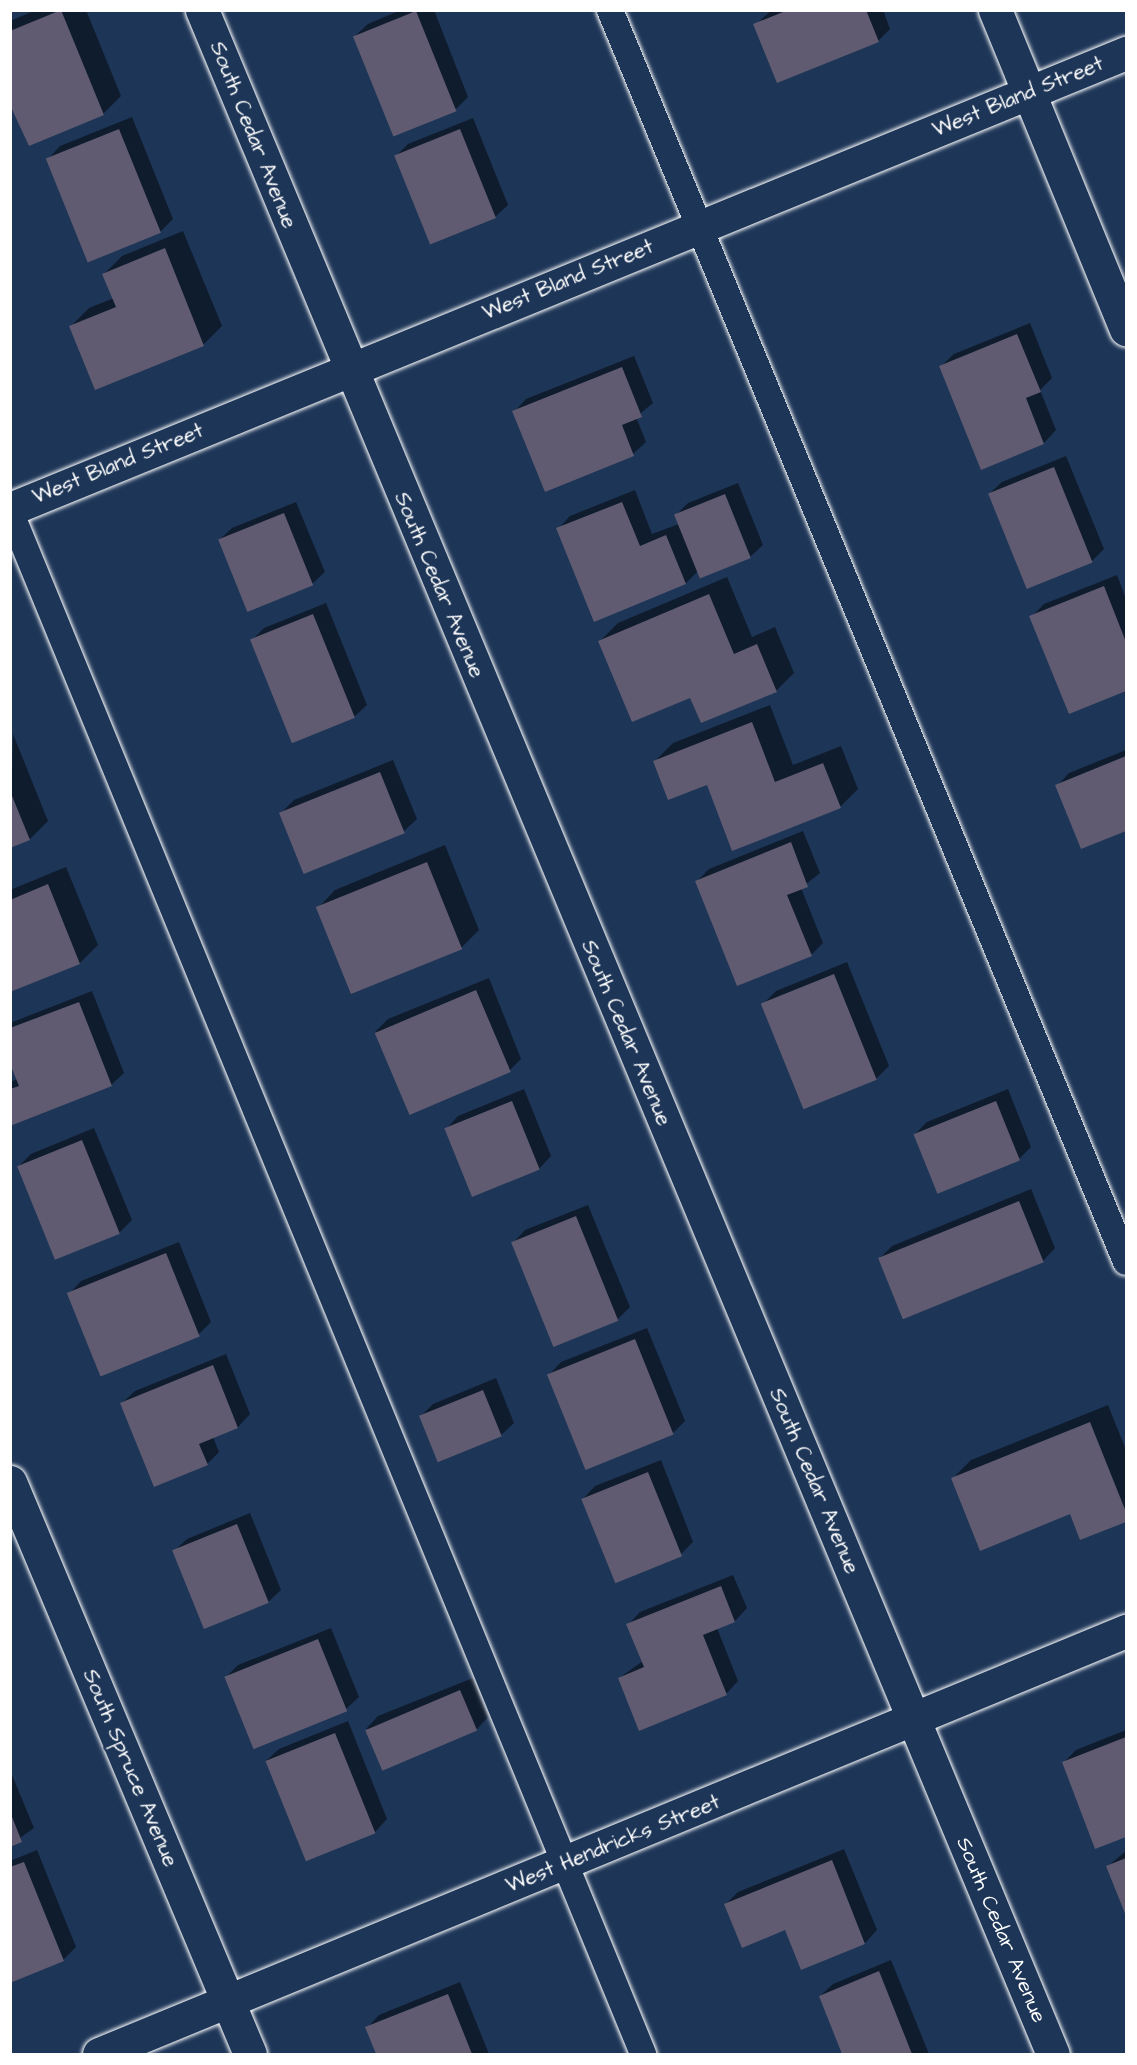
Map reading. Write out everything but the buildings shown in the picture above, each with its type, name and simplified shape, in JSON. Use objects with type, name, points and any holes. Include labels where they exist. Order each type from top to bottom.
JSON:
[{"type":"street","name":"South Cedar Avenue","points":[[202,10],[349,370],[1053,2055]]},
{"type":"street","points":[[995,10],[1126,329]]},
{"type":"street","name":"West Bland Street","points":[[10,510],[1126,53]]},
{"type":"street","name":"South Spruce Avenue","points":[[10,1482],[250,2055]]},
{"type":"street","name":"West Hendricks Street","points":[[99,2055],[914,1721],[1126,1631]]},
{"type":"lane","points":[[610,10],[1126,1262]]},
{"type":"lane","points":[[10,510],[643,2055]]}]
